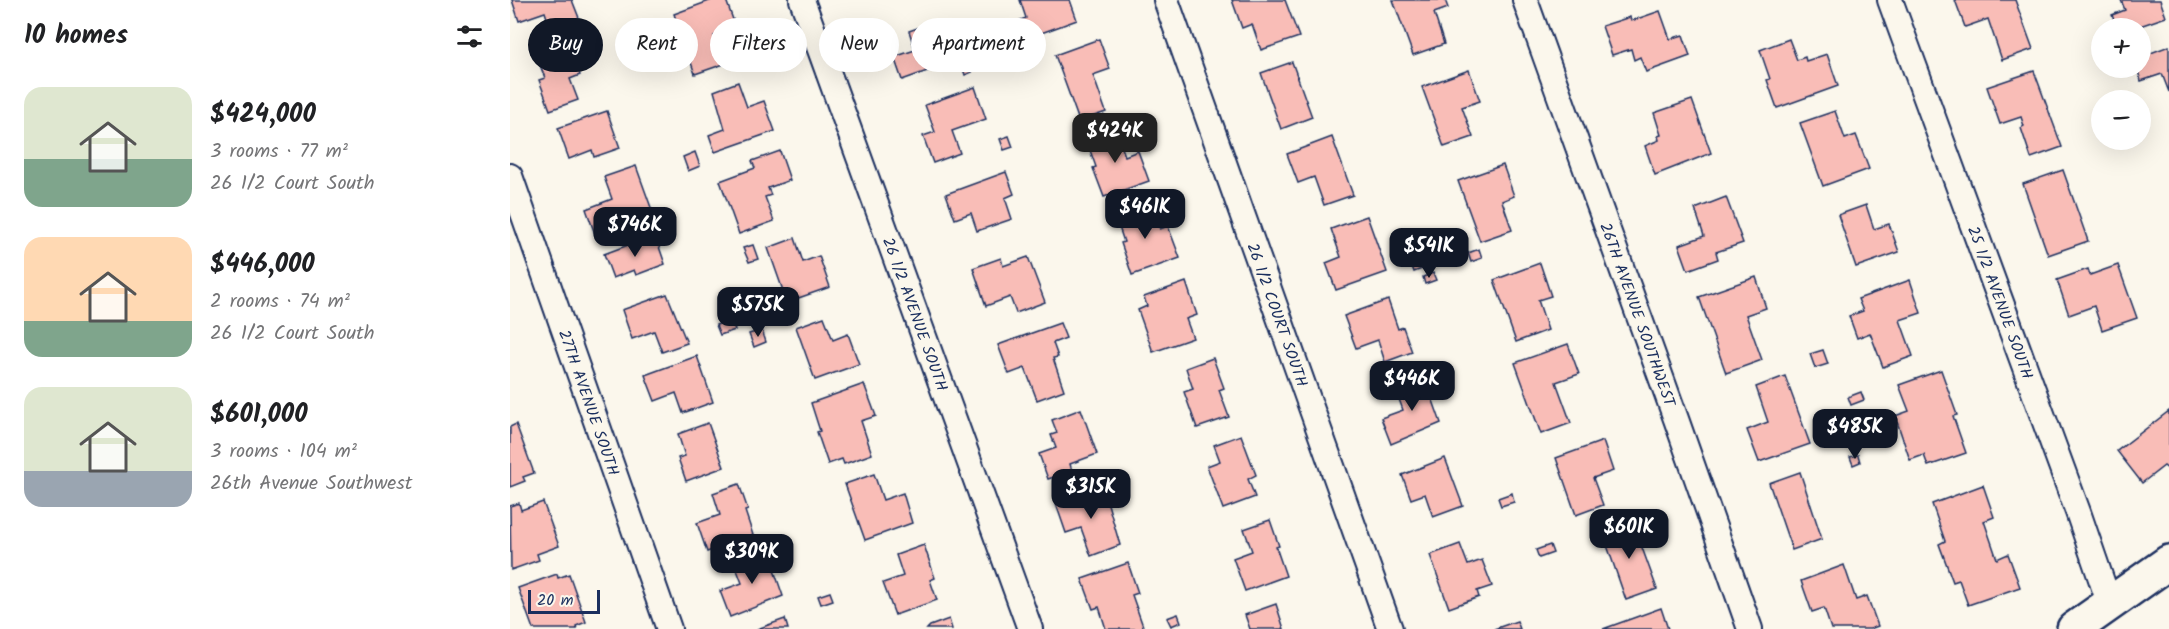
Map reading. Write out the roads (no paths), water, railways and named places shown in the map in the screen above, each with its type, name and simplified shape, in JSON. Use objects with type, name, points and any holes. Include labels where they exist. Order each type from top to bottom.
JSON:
[{"type":"street","name":"26 1/2 AVENUE SOUTH","points":[[802,0],[1030,629]]},
{"type":"street","name":"26 1/2 COURT SOUTH","points":[[1166,0],[1390,629]]},
{"type":"street","name":"26TH AVENUE SOUTHWEST","points":[[1525,0],[1750,629]]},
{"type":"street","name":"25 1/2 AVENUE SOUTH","points":[[1890,0],[2110,605]]},
{"type":"street","name":"27TH AVENUE SOUTH","points":[[510,176],[669,629]]},
{"type":"street","points":[[2074,629],[2169,562]]}]
